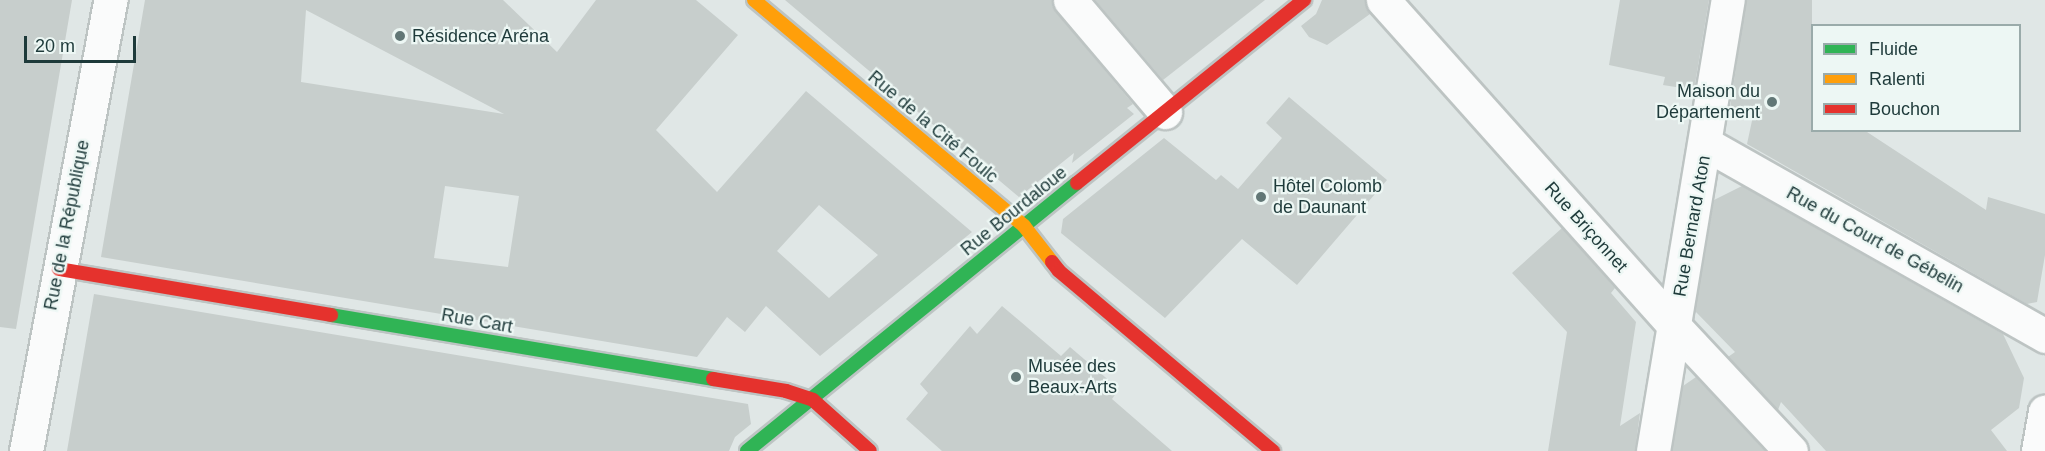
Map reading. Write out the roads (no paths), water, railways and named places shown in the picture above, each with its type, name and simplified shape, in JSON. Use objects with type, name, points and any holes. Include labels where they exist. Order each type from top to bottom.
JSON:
[{"type":"street","name":"Rue de la République","points":[[26,451],[110,0]]},
{"type":"street","name":"Rue de la Cité Foulc","points":[[754,0],[1024,226],[1059,271],[1265,448]]},
{"type":"street","points":[[1070,0],[1165,112]]},
{"type":"street","name":"Rue Bourdaloue","points":[[747,451],[813,400],[1304,0]]},
{"type":"street","name":"Rue Briçonnet","points":[[1383,0],[1674,326],[1791,451]]},
{"type":"street","name":"Rue Bernard Aton","points":[[1653,451],[1706,144],[1728,0]]},
{"type":"street","name":"Rue du Court de Gébelin","points":[[1706,144],[2045,336]]},
{"type":"street","name":"Rue Cart","points":[[59,269],[786,391],[813,400],[870,451]]},
{"type":"street","points":[[2038,451],[2045,411]]},
{"type":"place","name":"Résidence Aréna","points":[[400,36]]},
{"type":"place","name":"Maison du Département","points":[[1772,102]]},
{"type":"place","name":"Hôtel Colomb de Daunant","points":[[1261,197]]},
{"type":"place","name":"Musée des Beaux-Arts","points":[[1016,377]]}]
